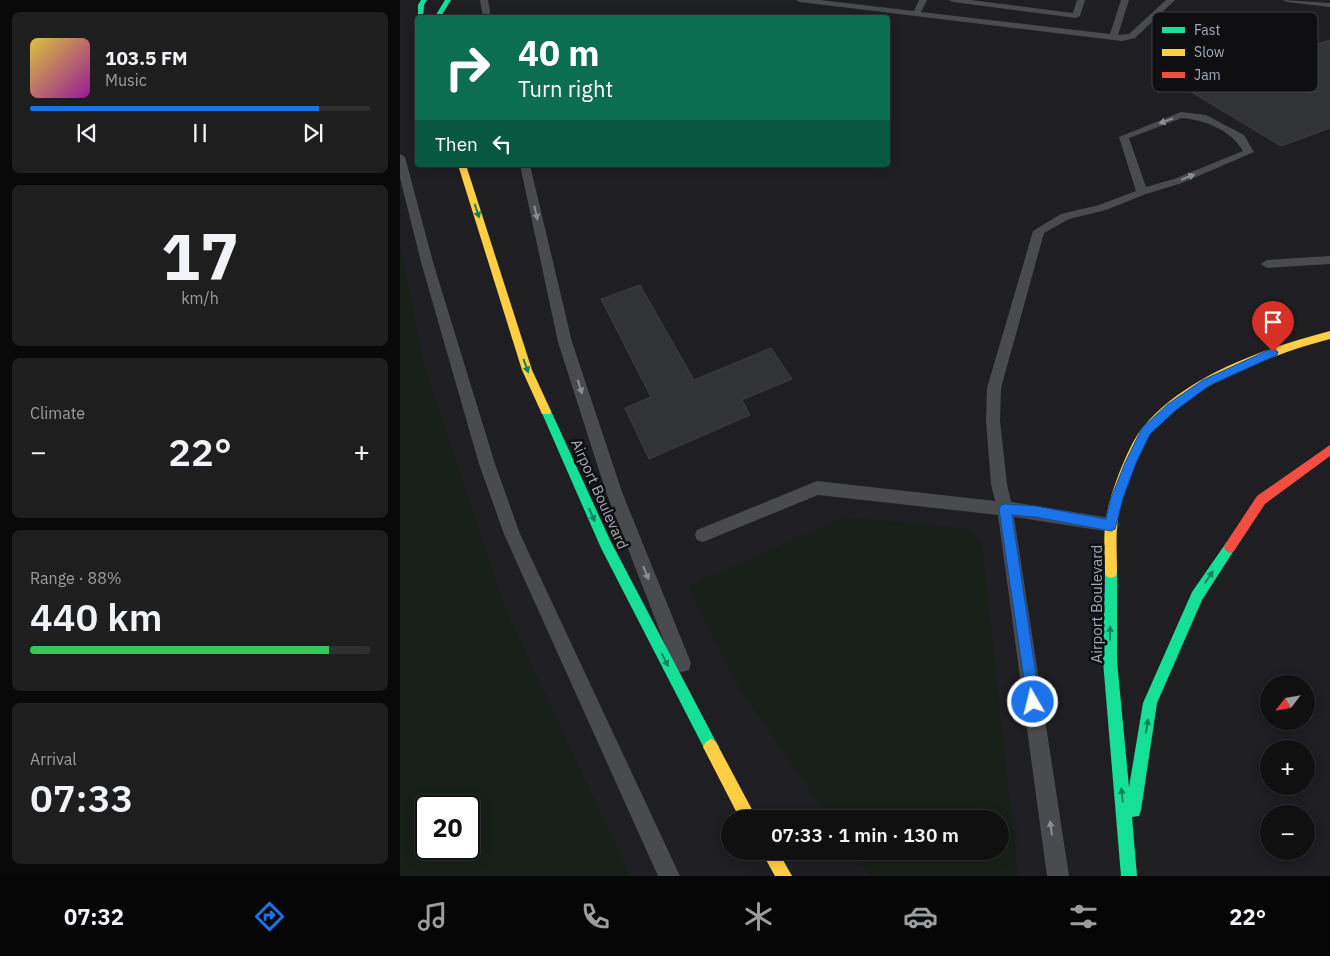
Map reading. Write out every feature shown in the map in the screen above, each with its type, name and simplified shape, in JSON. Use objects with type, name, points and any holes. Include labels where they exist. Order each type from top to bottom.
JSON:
[{"type":"street","points":[[420,15],[421,5],[424,0]]},
{"type":"street","points":[[439,15],[448,0]]},
{"type":"street","name":"Airport Boulevard","points":[[463,167],[527,370],[606,544],[743,810]]},
{"type":"street","name":"Airport Boulevard","points":[[1129,876],[1110,661],[1111,525],[1117,498],[1130,463],[1146,431],[1172,407],[1206,383],[1258,357],[1303,341],[1330,335]]},
{"type":"street","name":"Airport Boulevard","points":[[1127,843],[1150,703],[1197,596],[1261,500],[1330,450]]},
{"type":"street","points":[[774,860],[784,876]]},
{"type":"lane","points":[[484,0],[486,15]]},
{"type":"lane","points":[[800,0],[1113,37],[1132,36],[1152,18]]},
{"type":"lane","points":[[916,14],[923,0]]},
{"type":"lane","points":[[953,0],[1076,16],[1081,0]]},
{"type":"lane","points":[[1113,37],[1125,0]]},
{"type":"lane","points":[[1158,12],[1171,0]]},
{"type":"lane","points":[[1287,0],[1330,5]]},
{"type":"lane","points":[[1058,876],[1005,509],[999,484],[993,421],[994,388],[1039,231],[1066,216],[1102,208],[1142,192],[1178,181],[1249,152],[1240,137],[1203,117],[1181,116],[1124,137],[1142,192]]},
{"type":"lane","points":[[400,157],[427,262],[487,464],[512,534],[669,876]]},
{"type":"lane","points":[[525,167],[565,342],[614,492],[738,802]]},
{"type":"lane","points":[[1267,264],[1330,260]]},
{"type":"lane","points":[[703,535],[817,488],[1035,512],[1111,525]]},
{"type":"shaded area","points":[[400,0],[1330,0],[1330,876],[400,876]]},
{"type":"shaded area","points":[[400,244],[425,367],[506,610],[630,876],[400,876]]},
{"type":"shaded area","points":[[844,517],[970,529],[982,544],[1018,876],[870,876],[859,860],[1009,860],[1009,810],[824,810],[739,688],[688,587]]},
{"type":"building","points":[[1330,40],[1330,128],[1281,146],[1191,92],[1318,92],[1318,44]]},
{"type":"building","points":[[640,285],[694,380],[771,348],[792,379],[742,400],[750,415],[649,459],[625,408],[651,397],[601,299]]},
{"type":"traffic: fast","points":[[420,15],[421,5],[424,0]]},
{"type":"traffic: fast","points":[[439,15],[448,0]]},
{"type":"traffic: fast","points":[[546,411],[605,544],[711,747]]},
{"type":"traffic: fast","points":[[1133,810],[1150,703],[1197,596],[1230,547]]},
{"type":"traffic: fast","points":[[1111,572],[1110,661],[1129,876]]},
{"type":"traffic: slow","points":[[463,167],[527,370],[546,411]]},
{"type":"traffic: slow","points":[[1111,572],[1111,532],[1114,508],[1126,471],[1147,430],[1163,413],[1183,398],[1231,370],[1282,349],[1330,335]]},
{"type":"traffic: slow","points":[[711,747],[744,810]]},
{"type":"traffic: slow","points":[[774,860],[784,876]]},
{"type":"traffic: jam","points":[[1230,547],[1261,500],[1330,450]]},
{"type":"route","points":[[1033,702],[1005,509],[1035,512],[1111,525],[1117,498],[1130,463],[1146,431],[1172,407],[1206,383],[1258,357],[1273,352]]}]
